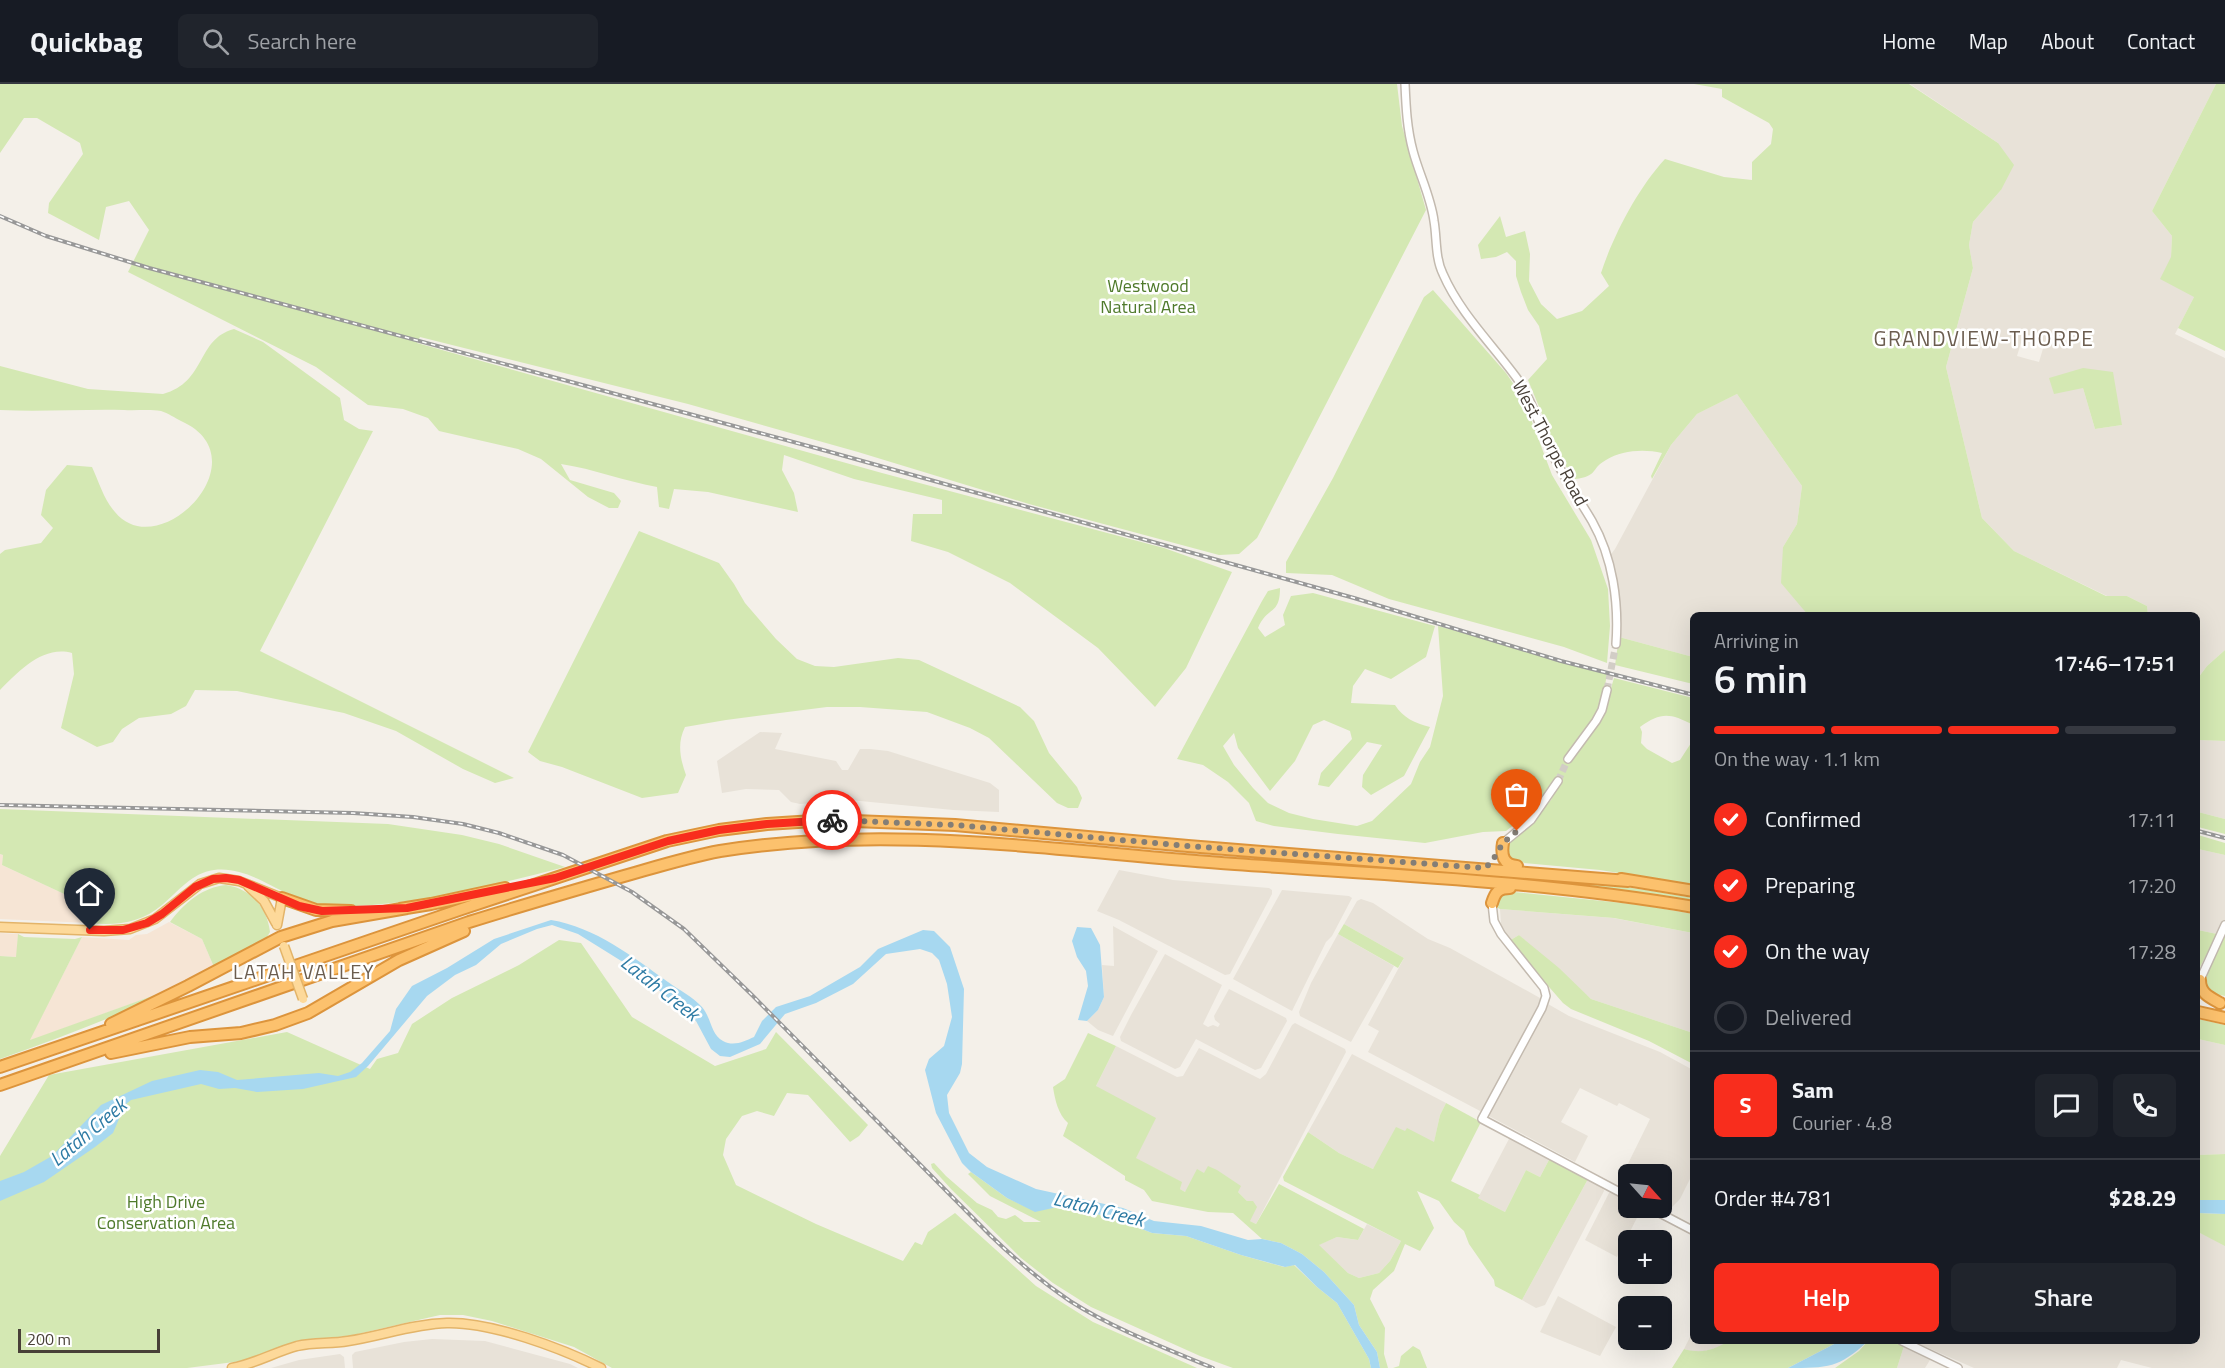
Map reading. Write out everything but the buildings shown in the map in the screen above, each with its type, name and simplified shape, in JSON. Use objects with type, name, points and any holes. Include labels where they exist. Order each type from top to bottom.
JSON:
[{"type":"highway","points":[[0,1067],[555,878],[668,841],[719,830],[829,820],[955,825],[1188,846],[1484,868],[1628,881],[1690,890]]},
{"type":"highway","points":[[0,1085],[469,922],[672,862],[718,852],[805,841],[878,837],[948,839],[1109,853]]},
{"type":"highway","points":[[1188,846],[1164,847],[1115,843],[1109,853],[1114,859],[1194,861],[1551,888],[1690,906]]},
{"type":"highway","points":[[1484,868],[1491,863],[1503,843]]},
{"type":"highway","points":[[1503,843],[1502,856],[1512,866],[1599,874],[1628,881]]},
{"type":"highway","points":[[67,1045],[283,941],[332,921],[555,878]]},
{"type":"highway","points":[[1455,880],[1484,889],[1492,903]]},
{"type":"highway","points":[[1492,903],[1496,893],[1506,888],[1610,895]]},
{"type":"highway","points":[[70,1061],[190,1037],[241,1033],[275,1025],[308,1013],[386,967],[427,946],[530,909],[559,895]]},
{"type":"highway","points":[[282,898],[306,908],[328,912],[407,908]]},
{"type":"highway","points":[[2200,987],[2206,995],[2222,1003]]},
{"type":"highway","points":[[2200,998],[2222,1003]]},
{"type":"highway","points":[[2200,1012],[2225,1018]]},
{"type":"main road","points":[[0,927],[123,930],[155,919],[188,892],[206,881],[226,878],[282,898],[277,925]]},
{"type":"main road","points":[[245,883],[264,901],[277,925],[308,1013]]},
{"type":"main road","points":[[232,1368],[297,1346],[346,1342],[422,1326],[466,1324],[495,1329],[558,1348],[601,1368]]},
{"type":"street","name":"West Thorpe Road","points":[[1405,84],[1407,122],[1412,150],[1434,219],[1443,275],[1466,315],[1518,379],[1562,473],[1593,523],[1613,579],[1618,616],[1616,644]]},
{"type":"street","points":[[1568,759],[1596,721],[1602,710],[1607,690]]},
{"type":"street","points":[[1503,843],[1531,820],[1558,781]]},
{"type":"street","points":[[1492,903],[1494,921],[1501,934],[1542,984],[1546,993],[1482,1119],[1618,1191]]},
{"type":"street","points":[[2200,978],[2225,926]]},
{"type":"street","points":[[1669,1218],[1690,1229]]},
{"type":"street","points":[[1908,1344],[1958,1368]]},
{"type":"shaded area","points":[[1910,84],[2216,84],[2152,211],[2172,236],[2171,257],[2194,297],[2175,334],[2225,358],[2225,650],[2200,675],[2200,612],[2148,612],[2147,606],[2127,596],[2107,596],[2014,551],[1982,518],[1946,367],[1973,268],[1969,245],[1973,222],[2001,190],[1998,143]],"holes":[[[2023,336],[2045,342],[2039,362],[2017,356]],[[2083,388],[2122,425],[2095,429]]]},
{"type":"shaded area","points":[[1737,394],[1802,486],[1797,524],[1783,547],[1802,607],[1806,612],[1690,612],[1690,656],[1619,637],[1621,612],[1609,557],[1671,445],[1697,414]]},
{"type":"shaded area","points":[[760,732],[782,733],[775,749],[836,761],[842,770],[848,770],[860,749],[870,749],[888,751],[990,783],[999,790],[999,812],[850,800],[800,804],[791,802],[779,790],[746,789],[722,793],[717,761]]},
{"type":"shaded area","points":[[2200,740],[2225,741],[2225,819],[2200,813]]},
{"type":"shaded area","points":[[2200,849],[2225,855],[2225,920],[2217,934],[2200,930]]},
{"type":"shaded area","points":[[0,854],[3,855],[2,865],[90,906],[89,923],[0,919]]},
{"type":"shaded area","points":[[1119,870],[1173,880],[1269,888],[1272,894],[1230,974],[1225,975],[1097,911]]},
{"type":"shaded area","points":[[1282,890],[1352,898],[1332,936],[1326,942],[1292,1011],[1233,979]]},
{"type":"shaded area","points":[[1361,899],[1373,903],[1428,939],[1450,948],[1540,998],[1540,1005],[1482,1112],[1368,1052],[1379,1031],[1368,1025],[1404,958],[1344,924],[1357,901]]},
{"type":"shaded area","points":[[1500,909],[1613,918],[1690,932],[1690,1032],[1591,999],[1519,935],[1509,941],[1501,925]]},
{"type":"shaded area","points":[[169,922],[202,939],[214,967],[180,986],[29,1041],[82,937],[129,940],[136,935],[147,934]]},
{"type":"shaded area","points":[[1113,926],[1158,951],[1113,1036],[1098,1030],[1087,1021],[1098,1010],[1104,997],[1102,965],[1114,966]]},
{"type":"shaded area","points":[[0,933],[18,934],[17,957],[0,956]]},
{"type":"shaded area","points":[[1338,934],[1394,966],[1351,1042],[1300,1016],[1299,1012],[1311,983]]},
{"type":"shaded area","points":[[1165,954],[1222,985],[1203,1024],[1208,1027],[1213,1025],[1218,1027],[1220,1024],[1214,1016],[1229,989],[1286,1018],[1287,1021],[1261,1068],[1255,1070],[1196,1039],[1180,1067],[1175,1069],[1121,1041],[1120,1037],[1131,1015]]},
{"type":"shaded area","points":[[1548,1004],[1569,1016],[1660,1052],[1690,1068],[1690,1179],[1680,1199],[1672,1207],[1672,1164],[1628,1164],[1650,1119],[1619,1103],[1617,1106],[1580,1088],[1561,1122],[1588,1136],[1575,1162],[1489,1116]]},
{"type":"shaded area","points":[[1295,1023],[1345,1049],[1346,1052],[1256,1224],[1250,1221],[1247,1201],[1238,1192],[1204,1173],[1185,1192],[1180,1189],[1181,1182],[1135,1158],[1096,1086],[1116,1046],[1177,1077],[1183,1076],[1199,1048],[1260,1079],[1266,1074]]},
{"type":"shaded area","points":[[2200,1039],[2225,1045],[2225,1154],[2200,1155]]},
{"type":"shaded area","points":[[1352,1054],[1446,1103],[1440,1115],[1434,1143],[1407,1129],[1373,1169],[1339,1153],[1308,1132]]},
{"type":"shaded area","points":[[1510,1137],[1550,1158],[1540,1177],[1526,1170],[1505,1212],[1478,1198]]},
{"type":"shaded area","points":[[1588,1179],[1603,1186],[1604,1191],[1545,1305],[1536,1308],[1522,1300]]},
{"type":"shaded area","points":[[1612,1191],[1618,1194],[1618,1218],[1637,1218],[1631,1230],[1618,1230],[1617,1257],[1585,1240]]},
{"type":"shaded area","points":[[1367,1224],[1401,1241],[1390,1261],[1379,1273],[1359,1278],[1348,1273],[1318,1245],[1337,1237],[1358,1240]]},
{"type":"shaded area","points":[[2200,1233],[2225,1245],[2225,1368],[2152,1368],[2121,1360],[2117,1368],[1974,1368],[1919,1344],[2200,1344]]},
{"type":"shaded area","points":[[1558,1296],[1616,1327],[1600,1356],[1540,1332]]},
{"type":"shaded area","points":[[1690,1337],[1690,1344],[1724,1344],[1698,1353],[1684,1349]]},
{"type":"shaded area","points":[[432,1339],[485,1341],[578,1368],[353,1368],[352,1355],[355,1352]]},
{"type":"shaded area","points":[[1904,1346],[1930,1360],[1925,1368],[1897,1368]]},
{"type":"shaded area","points":[[340,1354],[344,1357],[345,1368],[271,1368],[299,1360]]},
{"type":"green space","name":"Westwood Natural Area","points":[[0,84],[1397,84],[1402,126],[1426,210],[1257,538],[1239,554],[1219,555],[1029,504],[688,404],[420,337],[417,343],[882,473],[1164,548],[1232,572],[1186,668],[1155,707],[1098,648],[1010,583],[948,552],[911,541],[913,514],[942,514],[942,500],[854,479],[784,455],[782,470],[794,493],[798,512],[708,492],[674,489],[669,509],[659,507],[657,487],[561,464],[570,480],[614,493],[621,501],[618,508],[609,508],[588,497],[541,459],[518,449],[439,431],[428,418],[403,409],[368,405],[316,367],[128,272],[149,230],[129,201],[106,207],[99,240],[48,213],[49,203],[83,154],[80,143],[37,118],[24,118],[0,153]]},
{"type":"green space","points":[[1694,84],[1909,84],[1998,143],[2014,165],[2001,190],[1973,222],[1969,245],[1973,268],[1946,367],[1982,518],[2014,551],[2106,596],[2127,596],[2147,606],[2148,612],[1805,612],[1781,583],[1783,547],[1797,524],[1802,486],[1737,394],[1697,414],[1671,445],[1652,479],[1651,476],[1662,453],[1641,451],[1626,452],[1612,457],[1601,463],[1588,476],[1575,479],[1560,458],[1528,380],[1547,359],[1539,326],[1528,310],[1521,292],[1516,276],[1516,261],[1507,252],[1496,257],[1481,259],[1478,245],[1500,216],[1506,237],[1525,231],[1530,254],[1529,281],[1541,304],[1557,319],[1582,311],[1609,286],[1601,273],[1612,244],[1636,198],[1665,159],[1724,177],[1752,180],[1752,162],[1771,144],[1773,129],[1769,123],[1722,97],[1722,89]]},
{"type":"green space","points":[[2216,84],[2225,84],[2225,351],[2178,328],[2194,297],[2160,279],[2171,257],[2172,236],[2152,211]]},
{"type":"green space","points":[[1433,290],[1506,373],[1523,398],[1552,475],[1591,540],[1608,589],[1610,626],[1607,663],[1564,647],[1389,599],[1332,575],[1286,573],[1286,562],[1333,478],[1424,297]]},
{"type":"green space","points":[[234,329],[263,342],[340,398],[344,420],[359,429],[373,431],[260,651],[514,778],[495,783],[463,769],[396,731],[344,713],[237,691],[195,690],[186,706],[171,714],[139,718],[122,729],[113,742],[97,747],[61,728],[74,674],[72,653],[61,652],[41,656],[23,668],[0,690],[0,554],[5,550],[41,543],[53,528],[41,515],[46,490],[67,465],[92,467],[115,512],[134,525],[156,526],[177,517],[196,501],[208,480],[212,458],[204,438],[181,421],[161,411],[0,410],[0,366],[88,389],[163,394],[177,388],[187,380],[213,342],[222,334]]},
{"type":"green space","points":[[2083,368],[2113,372],[2122,425],[2095,429],[2083,388],[2054,394],[2049,378]]},
{"type":"green space","points":[[639,531],[719,563],[745,603],[797,659],[815,666],[834,667],[898,658],[919,660],[1020,707],[1034,721],[1049,753],[1077,787],[1082,798],[1078,808],[1068,808],[1057,803],[989,738],[970,728],[927,712],[827,707],[685,727],[680,751],[686,775],[678,793],[642,798],[562,767],[540,761],[528,752]]},
{"type":"green space","points":[[1280,588],[1278,603],[1265,616],[1258,628],[1265,637],[1285,625],[1283,615],[1291,596],[1313,593],[1435,626],[1426,657],[1391,679],[1365,669],[1353,686],[1351,703],[1395,705],[1410,719],[1430,727],[1404,776],[1371,795],[1362,787],[1363,775],[1382,745],[1367,742],[1329,787],[1318,785],[1321,773],[1352,739],[1350,731],[1324,720],[1313,725],[1295,761],[1270,791],[1238,748],[1234,733],[1223,746],[1234,765],[1268,803],[1289,813],[1357,826],[1372,821],[1411,784],[1420,762],[1430,747],[1443,696],[1438,626],[1607,672],[1604,691],[1594,717],[1565,758],[1571,760],[1598,722],[1614,678],[1690,697],[1690,724],[1672,716],[1666,716],[1654,719],[1640,727],[1641,743],[1672,763],[1680,760],[1690,745],[1690,885],[1600,870],[1514,862],[1507,859],[1508,845],[1551,800],[1561,780],[1558,774],[1532,811],[1506,831],[1483,832],[1425,843],[1274,826],[1256,821],[1249,803],[1228,782],[1203,765],[1177,759],[1268,591]]},
{"type":"green space","points":[[1619,637],[1690,656],[1690,683],[1615,665]]},
{"type":"green space","points":[[2225,650],[2225,741],[2200,740],[2200,675]]},
{"type":"green space","points":[[0,809],[388,824],[462,835],[499,844],[565,867],[445,895],[396,903],[340,907],[308,902],[242,873],[214,870],[186,883],[146,916],[128,922],[89,923],[90,906],[2,865]]},
{"type":"green space","points":[[2200,813],[2225,819],[2225,834],[2200,828]]},
{"type":"green space","points":[[2200,836],[2225,843],[2225,855],[2200,849]]},
{"type":"green space","points":[[1497,873],[1571,880],[1690,898],[1690,900],[1497,878]]},
{"type":"green space","points":[[226,885],[243,891],[256,901],[265,915],[270,932],[267,937],[214,967],[202,939],[170,922],[181,908],[195,897],[210,889]]},
{"type":"green space","points":[[1505,891],[1642,905],[1690,913],[1690,932],[1614,918],[1500,909],[1494,906],[1495,901]]},
{"type":"green space","points":[[1344,924],[1404,958],[1398,968],[1338,934]]},
{"type":"green space","points":[[2200,930],[2217,934],[2200,967]]},
{"type":"green space","points":[[18,934],[24,937],[75,939],[82,937],[30,1040],[180,986],[114,1016],[0,1059],[0,956],[16,957]]},
{"type":"green space","points":[[1519,935],[1559,968],[1591,999],[1690,1032],[1690,1062],[1649,1041],[1571,1009],[1563,1003],[1509,941]]},
{"type":"green space","points":[[2225,935],[2225,996],[2210,992],[2203,978]]},
{"type":"green space","name":"High Drive Conservation Area","points":[[559,940],[581,943],[632,1017],[715,1066],[766,1049],[776,1032],[868,1125],[859,1136],[850,1142],[808,1095],[787,1093],[774,1116],[757,1111],[742,1116],[726,1139],[723,1155],[736,1185],[816,1224],[903,1261],[915,1242],[922,1245],[928,1232],[955,1213],[1036,1286],[1093,1322],[1197,1368],[612,1368],[574,1347],[492,1321],[463,1315],[440,1315],[349,1336],[306,1340],[242,1361],[187,1368],[0,1368],[0,1156],[49,1075],[287,1032],[370,1069],[377,1059],[398,1053],[412,1024],[452,998],[519,965]]},
{"type":"green space","points":[[2200,1019],[2225,1025],[2225,1045],[2200,1039]]},
{"type":"green space","points":[[1088,1033],[1116,1046],[1096,1086],[1156,1118],[1136,1158],[1182,1182],[1180,1189],[1185,1192],[1197,1169],[1204,1173],[1208,1166],[1217,1170],[1241,1186],[1238,1192],[1247,1201],[1253,1201],[1257,1207],[1250,1221],[1256,1224],[1279,1184],[1364,1229],[1358,1240],[1337,1237],[1319,1245],[1348,1273],[1359,1278],[1379,1273],[1390,1261],[1401,1241],[1284,1181],[1283,1177],[1308,1132],[1339,1153],[1373,1169],[1396,1127],[1405,1131],[1407,1128],[1434,1142],[1440,1115],[1446,1103],[1481,1122],[1451,1181],[1480,1195],[1478,1198],[1505,1212],[1526,1170],[1540,1177],[1550,1158],[1588,1179],[1522,1300],[1495,1286],[1494,1280],[1469,1244],[1464,1231],[1454,1222],[1439,1201],[1417,1191],[1434,1228],[1420,1251],[1405,1244],[1394,1271],[1373,1290],[1370,1299],[1385,1328],[1384,1354],[1388,1368],[1380,1368],[1377,1352],[1359,1325],[1354,1305],[1324,1272],[1302,1254],[1281,1243],[1262,1239],[1233,1213],[1208,1212],[1152,1201],[1144,1190],[1125,1180],[1125,1176],[1063,1136],[1068,1123],[1059,1111],[1053,1087],[1065,1079]]},
{"type":"green space","points":[[2225,1154],[2225,1200],[2200,1200],[2200,1155]]},
{"type":"green space","points":[[934,1163],[977,1203],[992,1210],[998,1217],[1006,1219],[1015,1215],[1024,1222],[1041,1222],[990,1196],[968,1174],[971,1172],[1007,1198],[1035,1211],[1062,1206],[1114,1218],[1152,1233],[1186,1236],[1284,1267],[1294,1265],[1337,1303],[1369,1359],[1371,1368],[1233,1368],[1200,1356],[1091,1307],[1053,1283],[1021,1258],[951,1189],[932,1168],[931,1164]]},
{"type":"green space","points":[[2200,1213],[2225,1214],[2225,1246],[2200,1233]]},
{"type":"green space","points":[[1724,1344],[1834,1344],[1788,1368],[1672,1368],[1684,1349],[1696,1351]]},
{"type":"green space","points":[[1865,1344],[1904,1346],[1897,1368],[1835,1368]]},
{"type":"green space","points":[[1413,1346],[1420,1350],[1427,1368],[1393,1368],[1399,1366],[1401,1356]]},
{"type":"water","name":"Latah Creek","points":[[551,920],[583,929],[613,944],[690,997],[705,1011],[716,1035],[727,1043],[739,1043],[754,1037],[762,1021],[776,1007],[810,996],[860,967],[878,949],[923,930],[934,931],[950,947],[964,989],[962,1064],[960,1073],[947,1095],[949,1113],[969,1153],[987,1167],[1036,1189],[1123,1208],[1154,1221],[1201,1226],[1248,1240],[1262,1239],[1281,1243],[1302,1254],[1324,1272],[1354,1305],[1359,1325],[1377,1352],[1380,1368],[1371,1368],[1369,1359],[1337,1303],[1295,1265],[1285,1267],[1186,1236],[1152,1233],[1114,1218],[1062,1206],[1035,1212],[1007,1198],[971,1172],[962,1163],[936,1113],[925,1070],[929,1059],[944,1046],[952,1017],[947,984],[939,960],[932,953],[920,949],[886,954],[853,984],[816,1003],[785,1014],[760,1044],[730,1057],[720,1056],[711,1049],[696,1021],[631,967],[578,934],[552,925],[537,929],[501,944],[476,965],[455,975],[427,996],[356,1077],[303,1089],[257,1092],[235,1088],[219,1089],[201,1084],[131,1100],[125,1105],[113,1133],[95,1147],[44,1182],[0,1201],[0,1181],[24,1172],[52,1156],[101,1105],[152,1081],[200,1070],[218,1072],[237,1080],[319,1073],[338,1076],[350,1072],[362,1063],[390,1031],[396,1009],[412,986],[494,939]]},
{"type":"water","points":[[1077,927],[1091,928],[1100,945],[1104,997],[1098,1010],[1087,1021],[1078,1020],[1088,986],[1086,971],[1077,957],[1072,941]]},
{"type":"water","points":[[2200,1200],[2225,1200],[2225,1214],[2200,1213]]},
{"type":"water","points":[[1834,1344],[1865,1344],[1849,1357],[1832,1365],[1788,1368]]},
{"type":"tunnel","points":[[1607,690],[1616,644]]},
{"type":"tunnel","points":[[1558,781],[1568,759]]},
{"type":"railway","points":[[0,216],[46,236],[149,268],[823,450],[1354,598],[1561,661],[1690,694]]},
{"type":"railway","points":[[0,805],[353,813],[413,817],[463,824],[499,833],[563,855],[632,892],[684,929],[991,1236],[1039,1278],[1070,1301],[1104,1320],[1140,1338],[1213,1368]]},
{"type":"railway","points":[[2200,832],[2225,838]]},
{"type":"way so far","points":[[832,820],[955,825],[1188,846],[1484,868],[1489,866],[1503,843],[1517,831]]},
{"type":"district","name":"GRANDVIEW-THORPE","points":[[1984,339]]},
{"type":"district","name":"LATAH VALLEY","points":[[304,972]]},
{"type":"route","points":[[90,930],[115,931],[147,923],[195,887],[219,878],[239,880],[299,906],[322,911],[407,908],[446,902],[555,878],[668,841],[719,830],[832,820]]}]
